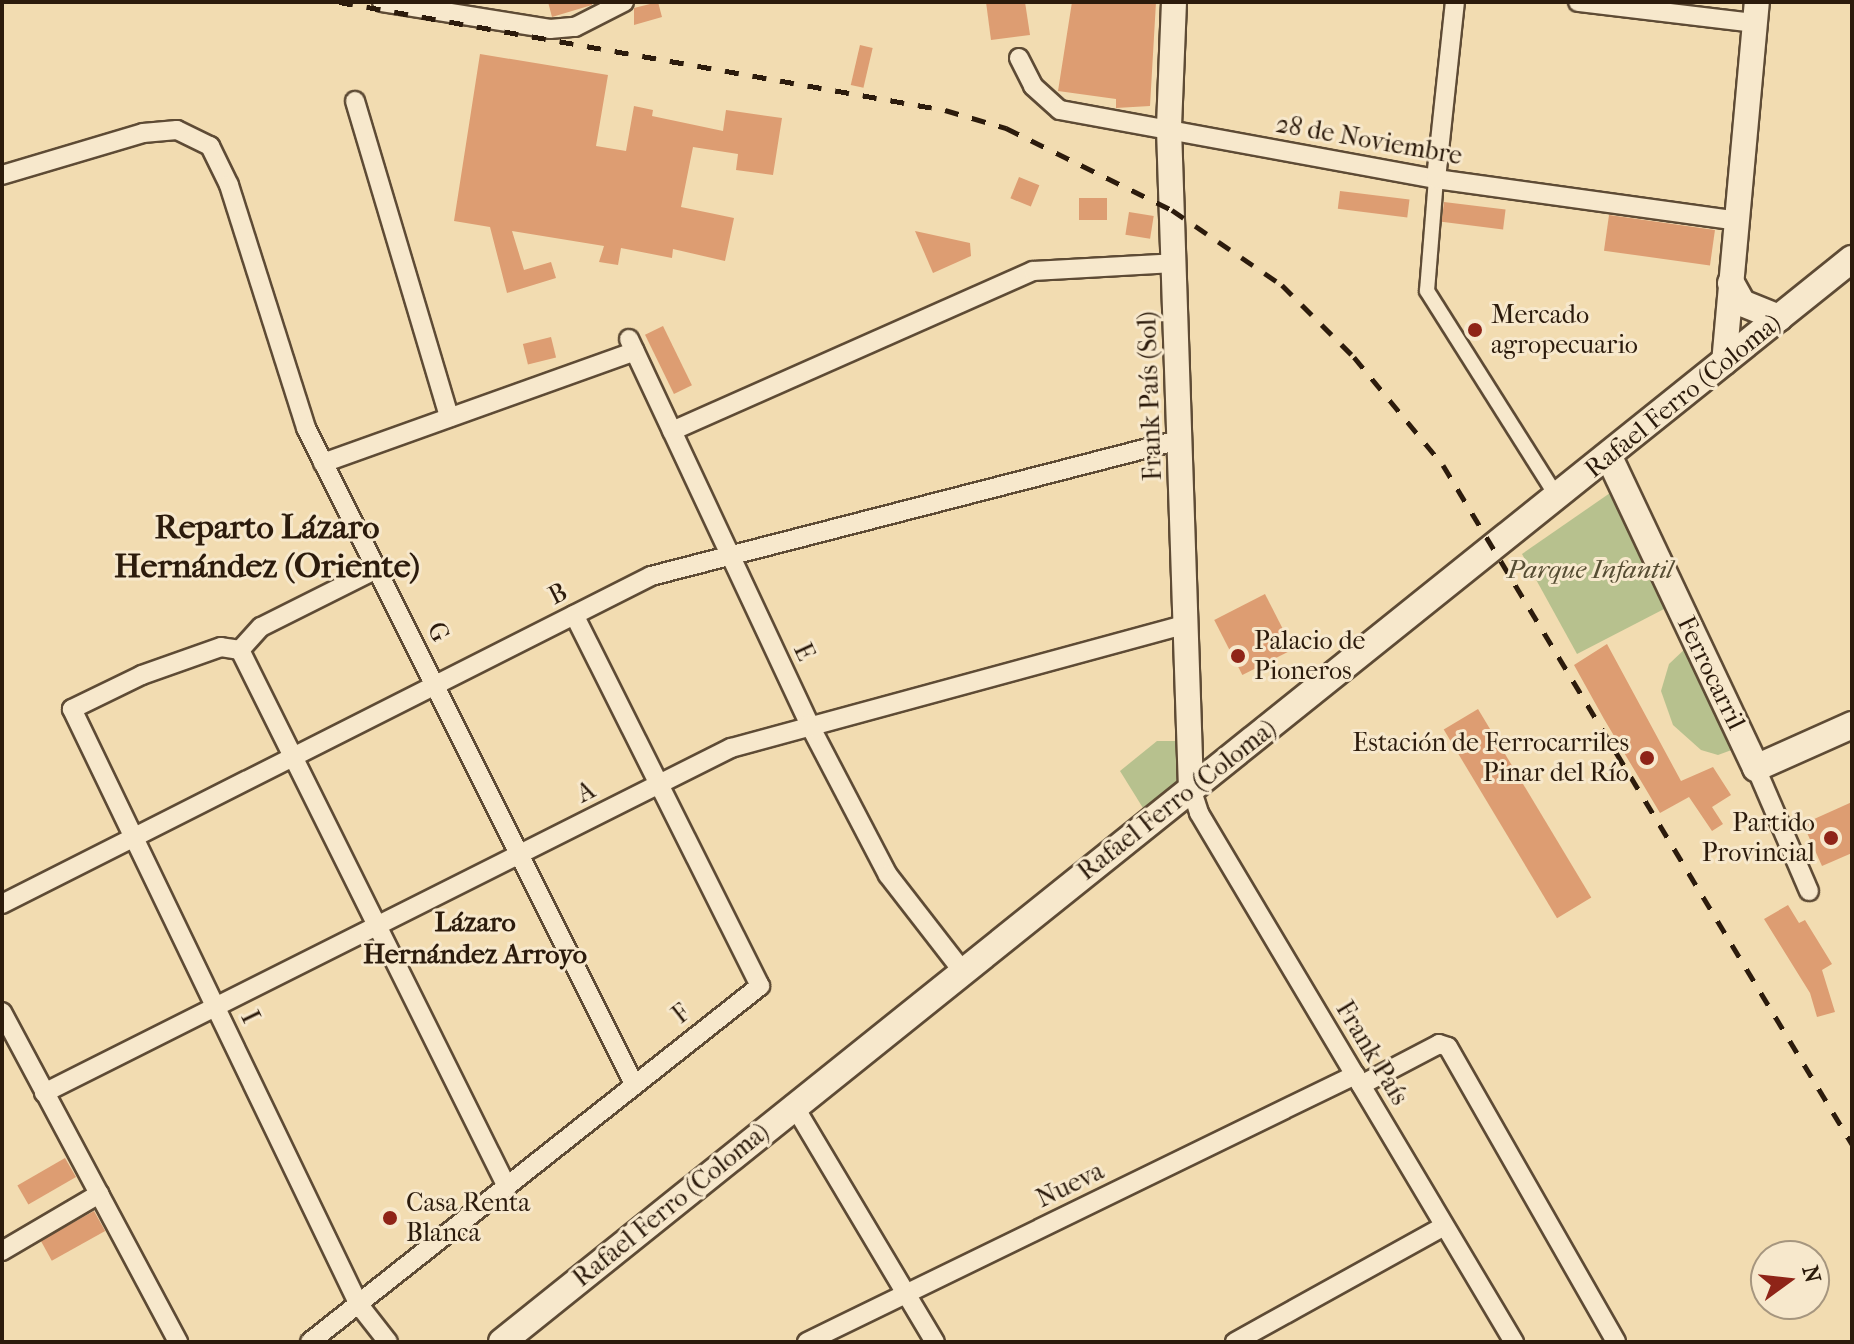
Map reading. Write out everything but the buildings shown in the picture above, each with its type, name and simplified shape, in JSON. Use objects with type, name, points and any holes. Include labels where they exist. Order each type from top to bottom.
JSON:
[{"type":"main road","name":"Rafael Ferro (Coloma)","points":[[502,1342],[961,969],[1609,457],[1852,259]]},
{"type":"main road","points":[[1731,283],[1742,303],[1779,318]]},
{"type":"main road","name":"Ferrocarril","points":[[1609,457],[1756,768]]},
{"type":"main road","points":[[1756,768],[1852,725]]},
{"type":"street","points":[[382,3],[550,29],[575,27],[590,9],[624,2]]},
{"type":"street","name":"Frank País (Sol)","points":[[1174,2],[1169,129],[1191,788]]},
{"type":"street","points":[[1455,2],[1427,291],[1557,497]]},
{"type":"street","points":[[1578,2],[1756,12],[1724,363]]},
{"type":"street","name":"28 de Noviembre","points":[[1019,58],[1033,86],[1060,110],[1436,179],[1737,221]]},
{"type":"street","points":[[323,463],[449,417],[355,101]]},
{"type":"street","name":"G","points":[[2,175],[143,133],[177,130],[210,146],[229,185],[306,428],[634,1084]]},
{"type":"street","points":[[672,431],[1033,271],[1174,263]]},
{"type":"street","name":"E","points":[[449,417],[632,345],[809,724],[888,875],[961,969]]},
{"type":"street","name":"B","points":[[2,904],[651,576],[731,559],[1179,440]]},
{"type":"street","points":[[377,569],[261,627],[240,650],[505,1183]]},
{"type":"street","name":"F","points":[[310,1342],[505,1183],[760,986],[574,615]]},
{"type":"street","name":"A","points":[[44,1093],[731,748],[809,724],[1184,625]]},
{"type":"street","name":"I","points":[[240,650],[221,647],[142,675],[72,709],[359,1305],[388,1342]]},
{"type":"street","name":"Ferrocarril","points":[[1756,768],[1809,891]]},
{"type":"street","name":"Frank País","points":[[1191,788],[1199,813],[1514,1342]]},
{"type":"street","points":[[2,1012],[178,1342]]},
{"type":"street","name":"Nueva","points":[[807,1342],[1439,1044],[1448,1047],[1616,1342]]},
{"type":"street","points":[[793,1104],[935,1342]]},
{"type":"street","points":[[2,1251],[99,1194]]},
{"type":"street","points":[[1235,1342],[1444,1226]]},
{"type":"green space","name":"Parque Infantil","points":[[1610,493],[1666,608],[1577,654],[1522,554]]},
{"type":"green space","points":[[1688,646],[1737,748],[1718,755],[1701,750],[1673,725],[1661,691],[1669,664]]},
{"type":"green space","points":[[1157,741],[1178,741],[1180,771],[1175,784],[1143,808],[1120,771]]},
{"type":"railway","points":[[339,2],[945,110],[1006,128],[1172,210],[1282,285],[1354,357],[1443,465],[1852,1144]]},
{"type":"place","name":"Mercado agropecuario","points":[[1475,330]]},
{"type":"place","name":"Palacio de Pioneros","points":[[1238,656]]},
{"type":"place","name":"Estación de Ferrocarriles Pinar del Río","points":[[1647,758]]},
{"type":"place","name":"Partido Provincial","points":[[1831,838]]},
{"type":"place","name":"Casa Renta Blanca","points":[[390,1218]]},
{"type":"district","name":"Reparto Lázaro Hernández (Oriente)","points":[[267,546]]},
{"type":"district","name":"Lázaro Hernández Arroyo","points":[[475,938]]}]
